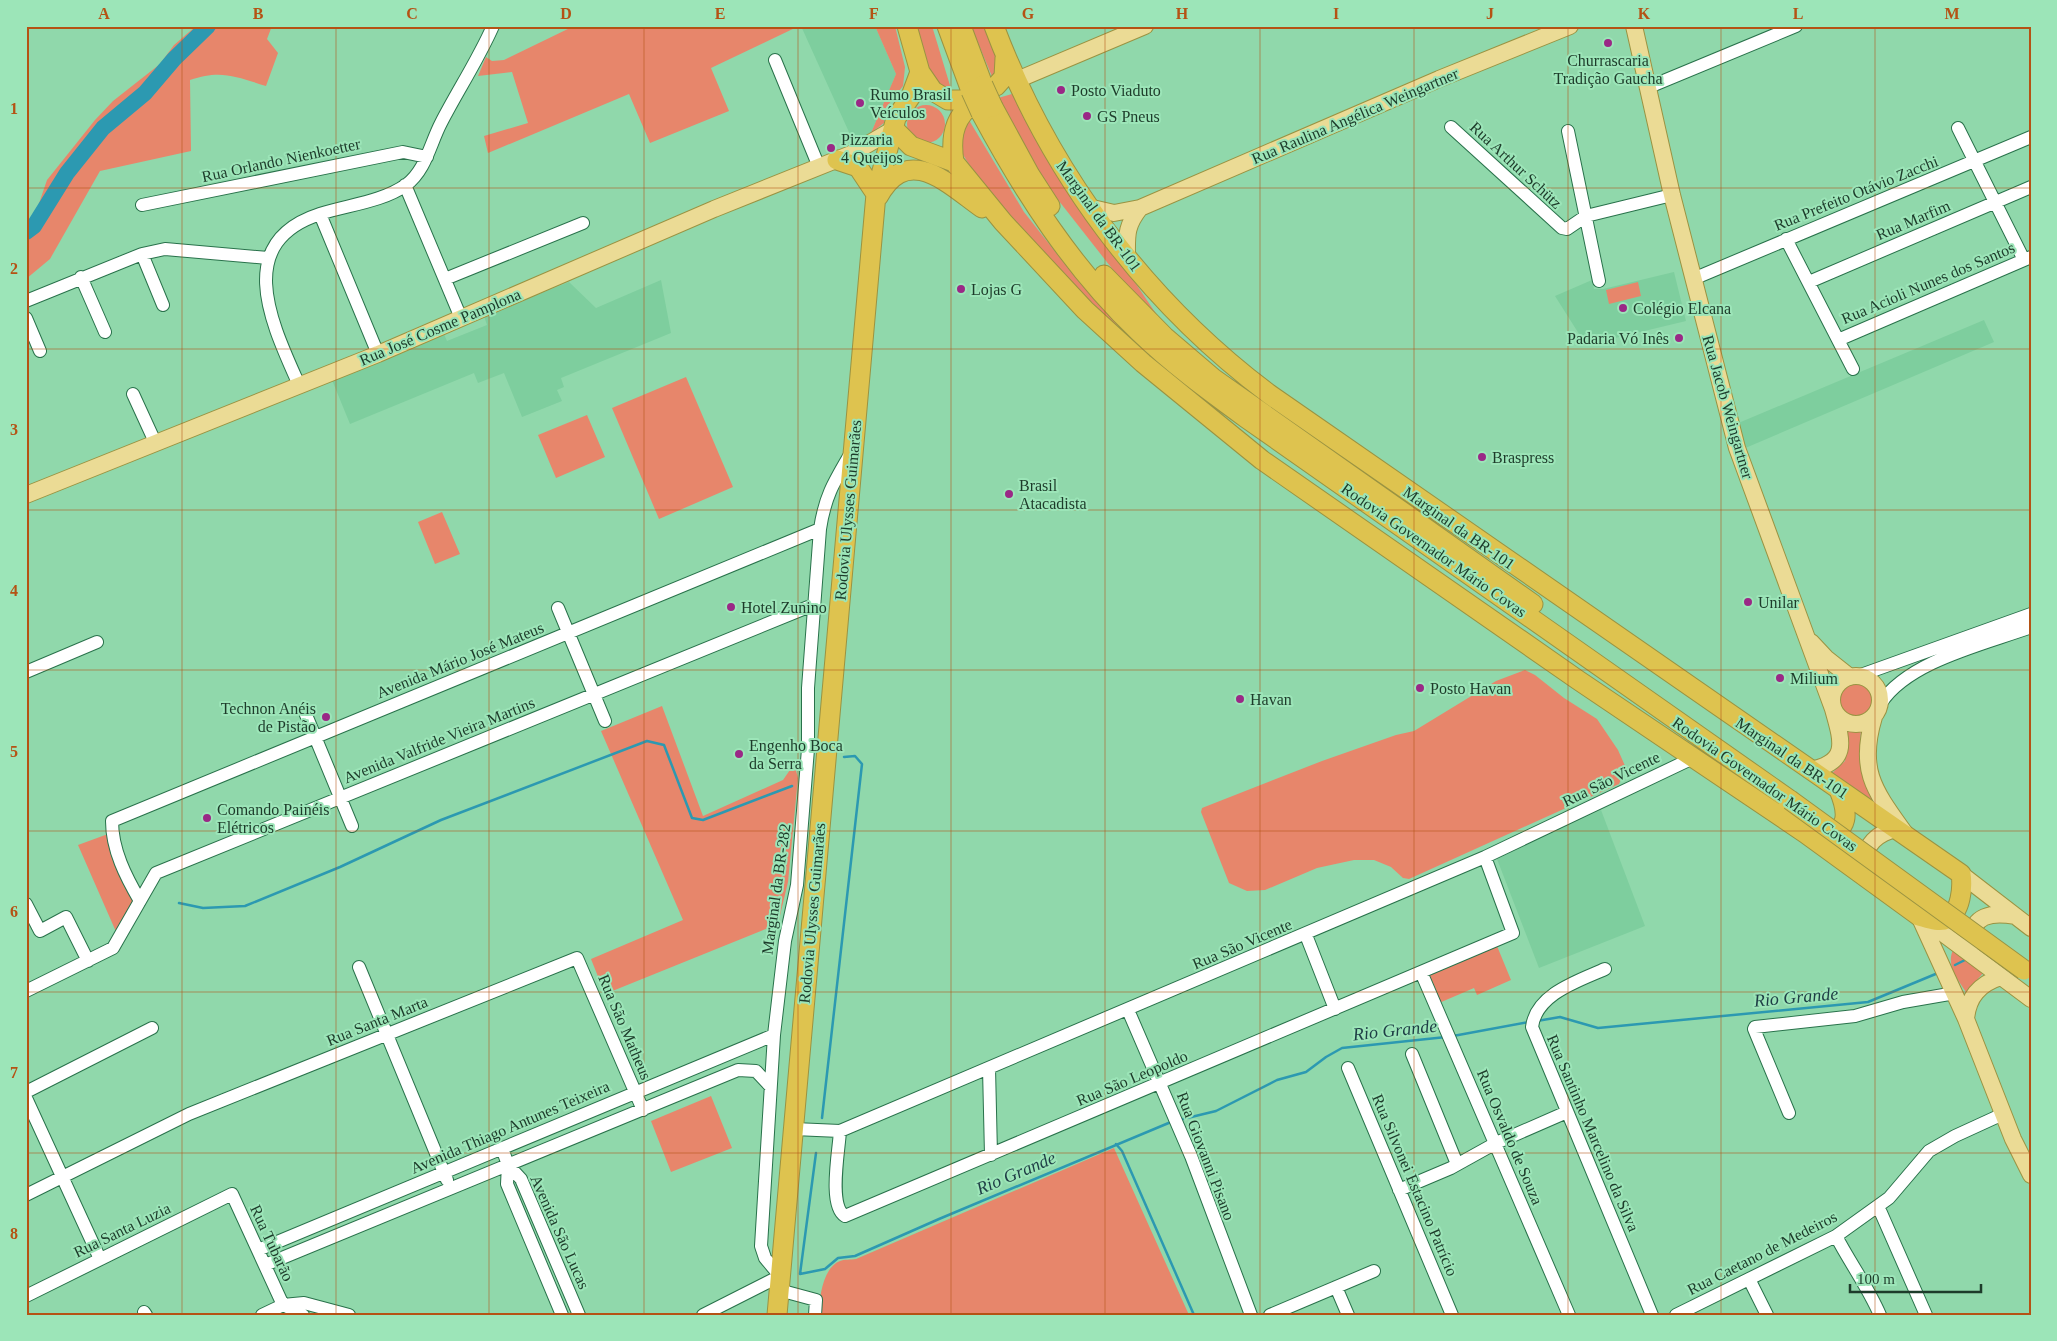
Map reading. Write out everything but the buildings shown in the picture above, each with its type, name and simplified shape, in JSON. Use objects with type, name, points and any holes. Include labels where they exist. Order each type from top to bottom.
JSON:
[{"type":"highway","points":[[908,26],[920,72],[933,90],[955,102],[988,90],[1001,82],[1006,71],[1006,58]]},
{"type":"highway","name":"Rodovia Governador Mário Covas","points":[[947,26],[979,101],[1023,189],[1063,245],[1137,330],[1199,384],[1598,665],[1794,795]]},
{"type":"highway","name":"Rodovia Governador Mário Covas","points":[[961,26],[979,101],[1053,210],[1090,260],[1137,310],[1191,360],[1237,396],[1794,795],[2028,968]]},
{"type":"highway","name":"Marginal da BR-101","points":[[994,26],[1027,104],[1051,150],[1088,206],[1127,259],[1180,316],[1218,353],[1250,380],[1303,418],[1961,874]]},
{"type":"highway","name":"Rodovia Ulysses Guimarães","points":[[777,1315],[876,198],[886,153],[900,109],[915,88],[920,72]]},
{"type":"highway","points":[[906,103],[922,98],[954,110],[1012,91],[1017,93],[1027,104]]},
{"type":"highway","points":[[954,162],[952,141],[957,120],[979,101]]},
{"type":"highway","points":[[894,129],[911,146],[918,150],[954,162],[1003,222],[1114,337],[1262,460],[1693,758],[1805,833],[1919,916],[1937,920],[1947,928],[1961,896],[1961,874]]},
{"type":"highway","points":[[886,153],[918,150]]},
{"type":"highway","points":[[844,157],[858,167],[876,198],[891,178],[905,171],[922,170],[945,181],[1003,222]]},
{"type":"highway","points":[[1137,310],[1252,390],[1303,418]]},
{"type":"highway","points":[[1199,384],[1306,490]]},
{"type":"highway","points":[[1457,595],[1598,665]]},
{"type":"highway","points":[[1805,833],[1822,836],[1832,834],[1841,826],[1847,816],[1839,790]]},
{"type":"main road","points":[[1016,80],[1145,26]]},
{"type":"main road","name":"Rua Raulina Angélica Weingartner","points":[[1088,206],[1114,212],[1140,208],[1439,79],[1570,26]]},
{"type":"main road","name":"Rua Jacob Weingartner","points":[[1634,26],[1672,196],[1736,448],[1833,709],[1841,736],[1840,751],[1832,763],[1809,770]]},
{"type":"main road","name":"Rua José Cosme Pamplona","points":[[26,495],[378,354],[714,209],[844,157],[894,129]]},
{"type":"main road","name":"Rua José Cosme Pamplona","points":[[844,157],[886,153]]},
{"type":"main road","points":[[1127,259],[1127,231],[1130,221],[1140,208]]},
{"type":"main road","name":"Rua Jacob Weingartner","points":[[1806,637],[1826,658],[1854,676]]},
{"type":"main road","points":[[1866,878],[1864,859],[1867,849],[1880,835],[1902,832],[1882,802],[1868,768],[1866,752],[1878,710],[1880,695],[1873,682],[1854,676],[1842,680],[1833,693],[1833,709],[1838,716],[1851,724],[1860,725],[1878,710]]},
{"type":"main road","name":"Marginal da BR-101","points":[[1961,874],[2031,928]]},
{"type":"main road","points":[[1984,965],[1972,946],[1971,934],[1976,924],[1986,916],[1997,913],[2015,916]]},
{"type":"main road","points":[[1919,916],[1955,993],[2003,1114],[2031,1175]]},
{"type":"main road","points":[[1947,928],[1984,965],[2031,1000]]},
{"type":"main road","points":[[1942,966],[1947,928]]},
{"type":"main road","points":[[1966,1019],[1967,1008],[1972,996],[1990,981],[2001,977]]},
{"type":"street","points":[[300,385],[269,313],[266,295],[268,258],[274,244],[284,233],[320,214],[387,194],[406,185],[427,157],[440,125],[475,64],[493,26]]},
{"type":"street","points":[[1649,88],[1796,26]]},
{"type":"street","points":[[776,60],[819,167]]},
{"type":"street","name":"Rua Arthur Schütz","points":[[1451,127],[1562,228],[1567,230],[1586,216],[1672,196]]},
{"type":"street","points":[[1958,128],[1995,202],[2027,258]]},
{"type":"street","points":[[1568,132],[1599,281]]},
{"type":"street","name":"Rua Prefeito Otávio Zacchi","points":[[1693,279],[2031,137]]},
{"type":"street","name":"Rua Orlando Nienkoetter","points":[[142,206],[403,152],[427,157]]},
{"type":"street","points":[[406,185],[461,318]]},
{"type":"street","name":"Rua Marfim","points":[[1809,282],[2031,187]]},
{"type":"street","points":[[320,214],[378,354]]},
{"type":"street","points":[[445,279],[583,223]]},
{"type":"street","points":[[1786,239],[1853,369]]},
{"type":"street","points":[[26,301],[81,277],[142,254],[165,249],[268,258]]},
{"type":"street","points":[[142,254],[163,305]]},
{"type":"street","name":"Rua Acioli Nunes dos Santos","points":[[1838,340],[2027,258]]},
{"type":"street","points":[[81,277],[105,332]]},
{"type":"street","points":[[26,318],[40,351]]},
{"type":"street","points":[[133,394],[155,442]]},
{"type":"street","name":"Marginal da BR-282","points":[[779,1283],[765,1258],[761,1246],[774,1035],[785,941],[792,916],[797,885],[808,749],[808,688],[820,529],[829,490],[854,449]]},
{"type":"street","name":"Avenida Mário José Mateus","points":[[140,901],[121,862],[114,839],[112,821],[820,529]]},
{"type":"street","name":"Avenida Valfride Vieira Martins","points":[[88,961],[113,948],[156,873],[813,605]]},
{"type":"street","points":[[558,608],[605,721]]},
{"type":"street","points":[[1854,676],[2031,614]]},
{"type":"street","points":[[1878,710],[1900,681],[1922,668],[2031,628]]},
{"type":"street","points":[[26,672],[97,642]]},
{"type":"street","points":[[304,710],[352,826]]},
{"type":"street","name":"Rua São Vicente","points":[[794,1129],[840,1131],[1306,935],[1486,857],[1693,758]]},
{"type":"street","name":"Rua São Leopoldo","points":[[840,1131],[835,1197],[838,1209],[845,1216],[991,1156],[1513,933],[1486,857]]},
{"type":"street","points":[[26,904],[40,932],[66,917],[88,961],[26,991]]},
{"type":"street","points":[[1306,935],[1335,1009]]},
{"type":"street","name":"Rua Santa Marta","points":[[26,1195],[189,1114],[577,958]]},
{"type":"street","name":"Rua São Matheus","points":[[577,958],[643,1110]]},
{"type":"street","points":[[359,967],[450,1189]]},
{"type":"street","name":"Rua Santinho Marcelino da Silva","points":[[1605,969],[1557,993],[1540,1006],[1532,1022],[1567,1112],[1652,1315]]},
{"type":"street","name":"Rua Osvaldo de Souza","points":[[1421,972],[1569,1315]]},
{"type":"street","points":[[1789,1113],[1754,1030],[1755,1027],[1855,1016],[1903,1002],[1955,993]]},
{"type":"street","name":"Rua Giovanni Pisano","points":[[1128,1010],[1174,1114],[1251,1315]]},
{"type":"street","points":[[26,1092],[152,1028]]},
{"type":"street","name":"Avenida Thiago Antunes Teixeira","points":[[258,1250],[774,1035]]},
{"type":"street","points":[[1412,1054],[1457,1164]]},
{"type":"street","points":[[989,1068],[991,1156]]},
{"type":"street","name":"Rua Silvonei Estacino Patrício","points":[[1348,1068],[1452,1315]]},
{"type":"street","name":"Avenida Thiago Antunes Teixeira","points":[[265,1265],[738,1070],[756,1071],[770,1086]]},
{"type":"street","points":[[26,1098],[100,1260]]},
{"type":"street","points":[[1400,1190],[1457,1164],[1496,1143],[1567,1112]]},
{"type":"street","name":"Rua Caetano de Medeiros","points":[[1676,1315],[1836,1236],[1894,1193],[1928,1151],[1955,1136],[2003,1114]]},
{"type":"street","name":"Avenida São Lucas","points":[[502,1148],[508,1165],[507,1184],[562,1315]]},
{"type":"street","name":"Avenida São Lucas","points":[[508,1165],[521,1179],[578,1315]]},
{"type":"street","name":"Rua Tubarão","points":[[232,1194],[283,1305]]},
{"type":"street","name":"Rua Santa Luzia","points":[[26,1296],[232,1194]]},
{"type":"street","points":[[1878,1206],[1926,1315]]},
{"type":"street","points":[[1836,1236],[1851,1265],[1868,1288],[1880,1315]]},
{"type":"street","points":[[540,1262],[554,1256]]},
{"type":"street","points":[[1270,1315],[1374,1271]]},
{"type":"street","points":[[1749,1279],[1767,1315]]},
{"type":"street","points":[[703,1315],[779,1283],[816,1300],[815,1315]]},
{"type":"street","points":[[1336,1287],[1348,1315]]},
{"type":"street","points":[[262,1315],[283,1305],[304,1304],[349,1315]]},
{"type":"street","points":[[283,1305],[303,1315]]},
{"type":"shaded area","points":[[196,26],[272,26],[267,39],[278,53],[266,86],[237,77],[220,75],[190,80],[191,151],[100,171],[50,259],[26,279],[26,223],[34,218],[47,180],[95,120],[113,101],[160,64],[174,45]]},
{"type":"shaded area","points":[[574,26],[799,26],[711,68],[729,111],[650,143],[629,94],[488,153],[484,136],[528,123],[512,72],[478,76],[486,57],[492,61],[504,60]]},
{"type":"shaded area","name":"Rumo Brasil Veículos","points":[[801,26],[875,26],[896,74],[871,133],[853,141]]},
{"type":"shaded area","points":[[875,26],[895,26],[905,67],[903,86],[885,109],[884,123],[871,133],[896,74]]},
{"type":"shaded area","points":[[912,26],[932,26],[952,92],[931,81]]},
{"type":"shaded area","points":[[971,26],[988,26],[1002,70],[993,79]]},
{"type":"shaded area","points":[[1012,94],[1053,161],[1159,318],[1121,280],[1048,187],[998,98]]},
{"type":"shaded area","points":[[926,105],[940,110],[945,124],[940,138],[926,143],[912,138],[907,124],[912,110]]},
{"type":"shaded area","points":[[966,115],[1024,212],[1079,282],[1119,324],[1116,327],[1080,295],[987,193],[960,150]]},
{"type":"shaded area","name":"Colégio Elcana","points":[[1674,272],[1686,321],[1586,345],[1555,296],[1592,280],[1594,289],[1603,289]]},
{"type":"shaded area","points":[[661,280],[671,333],[561,378],[564,387],[557,390],[562,401],[522,417],[504,373],[478,383],[474,373],[350,424],[332,380],[444,334],[447,341],[487,325],[484,316],[569,282],[596,308]]},
{"type":"shaded area","points":[[1638,282],[1641,296],[1609,304],[1606,290]]},
{"type":"shaded area","points":[[1984,320],[1994,342],[1743,449],[1736,424]]},
{"type":"shaded area","points":[[686,377],[733,487],[659,519],[612,408]]},
{"type":"shaded area","points":[[587,415],[605,457],[556,478],[538,435]]},
{"type":"shaded area","points":[[442,512],[460,554],[435,564],[418,522]]},
{"type":"shaded area","points":[[1525,670],[1597,719],[1618,750],[1626,768],[1619,784],[1409,879],[1403,878],[1391,867],[1374,860],[1354,860],[1317,868],[1265,890],[1247,891],[1229,883],[1201,812],[1202,808],[1322,761],[1396,735],[1414,731],[1496,681]]},
{"type":"shaded area","points":[[1857,681],[1864,682],[1870,687],[1875,693],[1875,707],[1870,713],[1864,718],[1857,719],[1850,718],[1844,713],[1839,707],[1838,700],[1839,693],[1844,687],[1850,682]]},
{"type":"shaded area","points":[[662,706],[703,816],[783,780],[792,767],[795,767],[798,778],[788,882],[778,924],[605,994],[591,959],[683,920],[601,731]]},
{"type":"shaded area","points":[[1845,727],[1854,730],[1861,728],[1860,745],[1875,805],[1830,775],[1845,761],[1847,744]]},
{"type":"shaded area","points":[[1601,810],[1645,926],[1539,968],[1497,859]]},
{"type":"shaded area","points":[[108,834],[136,901],[117,934],[78,845]]},
{"type":"shaded area","points":[[1497,946],[1511,980],[1477,995],[1474,988],[1439,1003],[1427,976]]},
{"type":"shaded area","points":[[1954,948],[1985,971],[1966,992],[1951,965]]},
{"type":"shaded area","points":[[711,1096],[732,1148],[671,1172],[651,1121]]},
{"type":"shaded area","points":[[1114,1148],[1189,1315],[818,1315],[823,1284],[829,1270],[840,1261],[856,1259]]},
{"type":"waterway","points":[[26,232],[34,226],[67,173],[103,128],[145,93],[174,59],[208,26]]},
{"type":"waterway","points":[[179,903],[203,908],[245,906],[340,867],[441,820],[647,741],[664,745],[692,818],[703,820],[792,786]]},
{"type":"waterway","points":[[822,1118],[862,764],[855,756],[844,757]]},
{"type":"waterway","name":"Rio Grande","points":[[1955,965],[1965,960]]},
{"type":"waterway","name":"Rio Grande","points":[[1537,1021],[1560,1017],[1598,1028],[1868,1002],[1938,973]]},
{"type":"waterway","name":"Rio Grande","points":[[1453,1036],[1529,1022]]},
{"type":"waterway","name":"Rio Grande","points":[[1179,1120],[1216,1111],[1277,1080],[1306,1072],[1342,1048],[1446,1037]]},
{"type":"waterway","name":"Rio Grande","points":[[816,1153],[800,1274],[825,1269],[838,1258],[855,1256],[1171,1122]]},
{"type":"waterway","points":[[1116,1144],[1122,1151],[1194,1315]]},
{"type":"place","name":"Churrascaria Tradição Gaucha","points":[[1608,43]]},
{"type":"place","name":"Posto Viaduto","points":[[1061,90]]},
{"type":"place","name":"Rumo Brasil Veículos","points":[[860,103]]},
{"type":"place","name":"GS Pneus","points":[[1087,116]]},
{"type":"place","name":"Pizzaria 4 Queijos","points":[[831,148]]},
{"type":"place","name":"Lojas G","points":[[961,289]]},
{"type":"place","name":"Colégio Elcana","points":[[1623,308]]},
{"type":"place","name":"Padaria Vó Inês","points":[[1679,338]]},
{"type":"place","name":"Braspress","points":[[1482,457]]},
{"type":"place","name":"Brasil Atacadista","points":[[1009,494]]},
{"type":"place","name":"Unilar","points":[[1748,602]]},
{"type":"place","name":"Hotel Zunino","points":[[731,607]]},
{"type":"place","name":"Milium","points":[[1780,678]]},
{"type":"place","name":"Posto Havan","points":[[1420,688]]},
{"type":"place","name":"Havan","points":[[1240,699]]},
{"type":"place","name":"Technon Anéis de Pistão","points":[[326,717]]},
{"type":"place","name":"Engenho Boca da Serra","points":[[739,754]]},
{"type":"place","name":"Comando Painéis Elétricos","points":[[207,818]]}]
